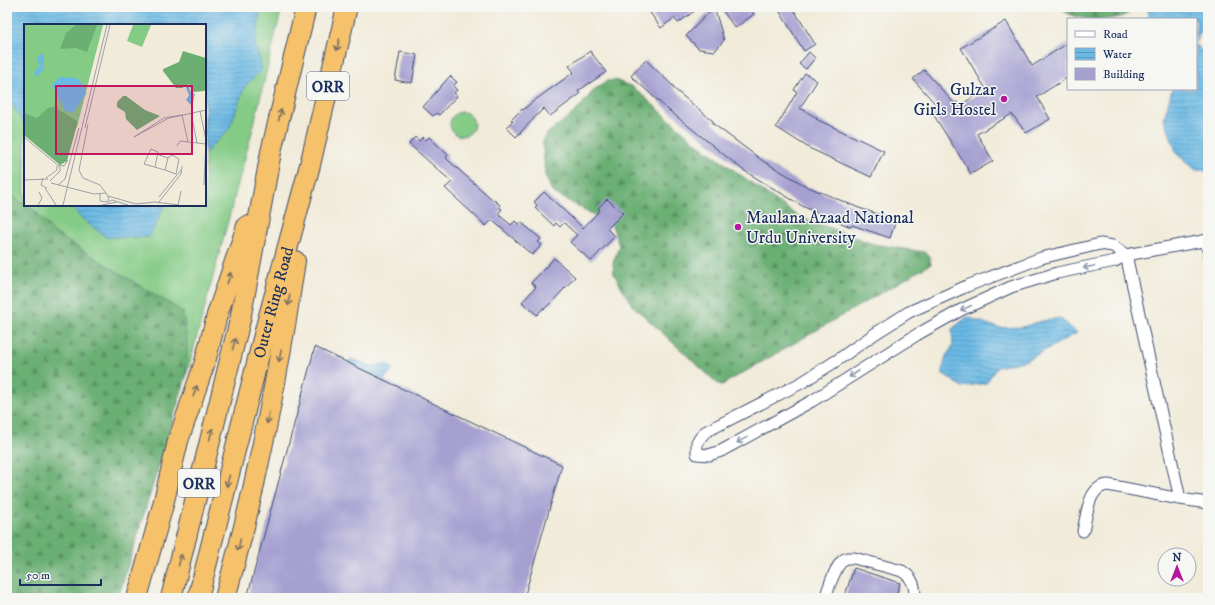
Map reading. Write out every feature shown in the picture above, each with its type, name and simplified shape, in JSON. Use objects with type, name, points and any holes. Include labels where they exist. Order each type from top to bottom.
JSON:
[{"type":"highway","name":"Outer Ring Road","points":[[171,598],[240,320],[271,152],[306,7]]},
{"type":"highway","name":"Outer Ring Road","points":[[198,598],[254,375],[275,329],[310,165],[347,7]]},
{"type":"highway","name":"ORR","points":[[137,598],[163,505],[178,441],[205,362],[217,315],[271,152]]},
{"type":"highway","name":"ORR","points":[[225,598],[253,489],[274,380],[275,329]]},
{"type":"highway","name":"ORR","points":[[124,598],[156,480],[178,441]]},
{"type":"street","points":[[1180,499],[1126,255],[1113,246],[1100,244],[1042,258],[967,286],[909,312],[876,333],[836,362],[705,432],[697,442],[698,454],[709,455],[721,451],[812,401],[918,334],[961,310],[1011,287],[1057,274],[1115,261],[1126,255],[1207,244]]},
{"type":"street","points":[[1083,531],[1092,495],[1096,489],[1102,485],[1208,503]]},
{"type":"street","points":[[825,598],[837,568],[842,561],[847,558],[854,558],[902,571],[908,575],[913,582],[915,598]]},
{"type":"green space","points":[[7,7],[282,7],[253,128],[189,366],[118,598],[7,598]]},
{"type":"green space","points":[[1060,7],[1136,7],[1129,13],[1116,18],[1081,18],[1066,13]]},
{"type":"green space","points":[[615,80],[633,87],[695,142],[796,215],[873,244],[924,252],[929,256],[931,264],[722,385],[718,384],[632,305],[614,274],[613,263],[619,246],[612,225],[552,192],[545,175],[543,141],[548,133],[576,111],[595,89],[607,81]]},
{"type":"green space","points":[[462,112],[471,115],[474,124],[471,133],[462,136],[453,133],[450,124],[453,115]]},
{"type":"green space","points":[[7,193],[24,204],[24,206],[27,206],[35,211],[56,234],[183,312],[187,343],[186,377],[118,598],[7,598]]},
{"type":"water","points":[[7,7],[261,7],[255,44],[262,69],[245,86],[229,129],[206,152],[206,24],[24,24],[24,124],[7,96]]},
{"type":"water","points":[[1147,7],[1201,7],[1204,21],[1197,41],[1197,18],[1149,18]]},
{"type":"water","points":[[1197,45],[1208,59],[1208,171],[1196,170],[1177,154],[1164,118],[1172,90],[1197,90]]},
{"type":"water","points":[[73,206],[164,206],[149,237],[106,237],[79,216]]},
{"type":"water","points":[[967,317],[999,328],[1022,327],[1042,321],[1060,318],[1077,333],[1027,360],[997,367],[986,383],[962,387],[942,373],[946,356],[953,346],[952,329]]},
{"type":"water","points":[[351,359],[372,366],[386,364],[393,369],[379,385],[341,368]]},
{"type":"building","points":[[646,7],[700,7],[678,23],[674,18],[661,28]]},
{"type":"building","points":[[714,7],[724,40],[715,51],[699,49],[686,36]]},
{"type":"building","points":[[720,7],[749,7],[754,14],[735,28]]},
{"type":"building","points":[[777,7],[792,7],[815,44],[804,51]]},
{"type":"building","name":"Gulzar Girls Hostel","points":[[1006,21],[1032,66],[1067,44],[1067,78],[1037,97],[1050,119],[1026,133],[1012,114],[977,134],[993,161],[971,174],[933,114],[941,110],[913,79],[924,70],[954,103],[957,102],[959,106],[986,89],[961,48]]},
{"type":"building","points":[[590,51],[606,72],[578,91],[580,94],[550,116],[544,108],[516,137],[506,127],[513,121],[511,120],[522,109],[523,110],[574,72],[569,66]]},
{"type":"building","points":[[400,52],[417,55],[412,83],[395,80]]},
{"type":"building","points":[[809,52],[815,58],[806,69],[799,64]]},
{"type":"building","points":[[646,60],[674,87],[673,88],[713,121],[712,123],[763,161],[806,186],[859,208],[896,220],[890,238],[852,225],[851,227],[804,207],[743,170],[666,108],[631,76]]},
{"type":"building","points":[[805,73],[817,81],[800,108],[817,118],[816,119],[884,151],[871,177],[809,148],[776,127],[797,92],[794,90]]},
{"type":"building","points":[[450,76],[457,82],[453,86],[457,90],[454,93],[457,96],[439,115],[436,113],[433,116],[423,107]]},
{"type":"building","points":[[415,137],[419,141],[423,137],[426,140],[429,137],[448,155],[446,158],[449,161],[500,205],[499,207],[502,209],[498,214],[511,225],[515,221],[519,225],[521,222],[541,239],[538,242],[542,245],[532,255],[492,220],[486,226],[445,188],[452,182],[409,144]]},
{"type":"building","points":[[544,192],[583,228],[600,210],[598,208],[607,199],[623,213],[607,229],[615,236],[591,261],[570,242],[577,235],[564,223],[560,227],[556,223],[554,226],[535,208],[537,205],[534,202]]},
{"type":"building","points":[[554,258],[575,277],[552,302],[544,309],[543,308],[537,315],[522,302],[536,287],[531,283]]},
{"type":"building","points":[[315,347],[562,465],[524,598],[247,598]]},
{"type":"building","points":[[854,568],[900,583],[895,598],[844,598]]},
{"type":"place","name":"Gulzar Girls Hostel","points":[[1004,99]]},
{"type":"place","name":"Maulana Azaad National Urdu University","points":[[738,227]]}]
